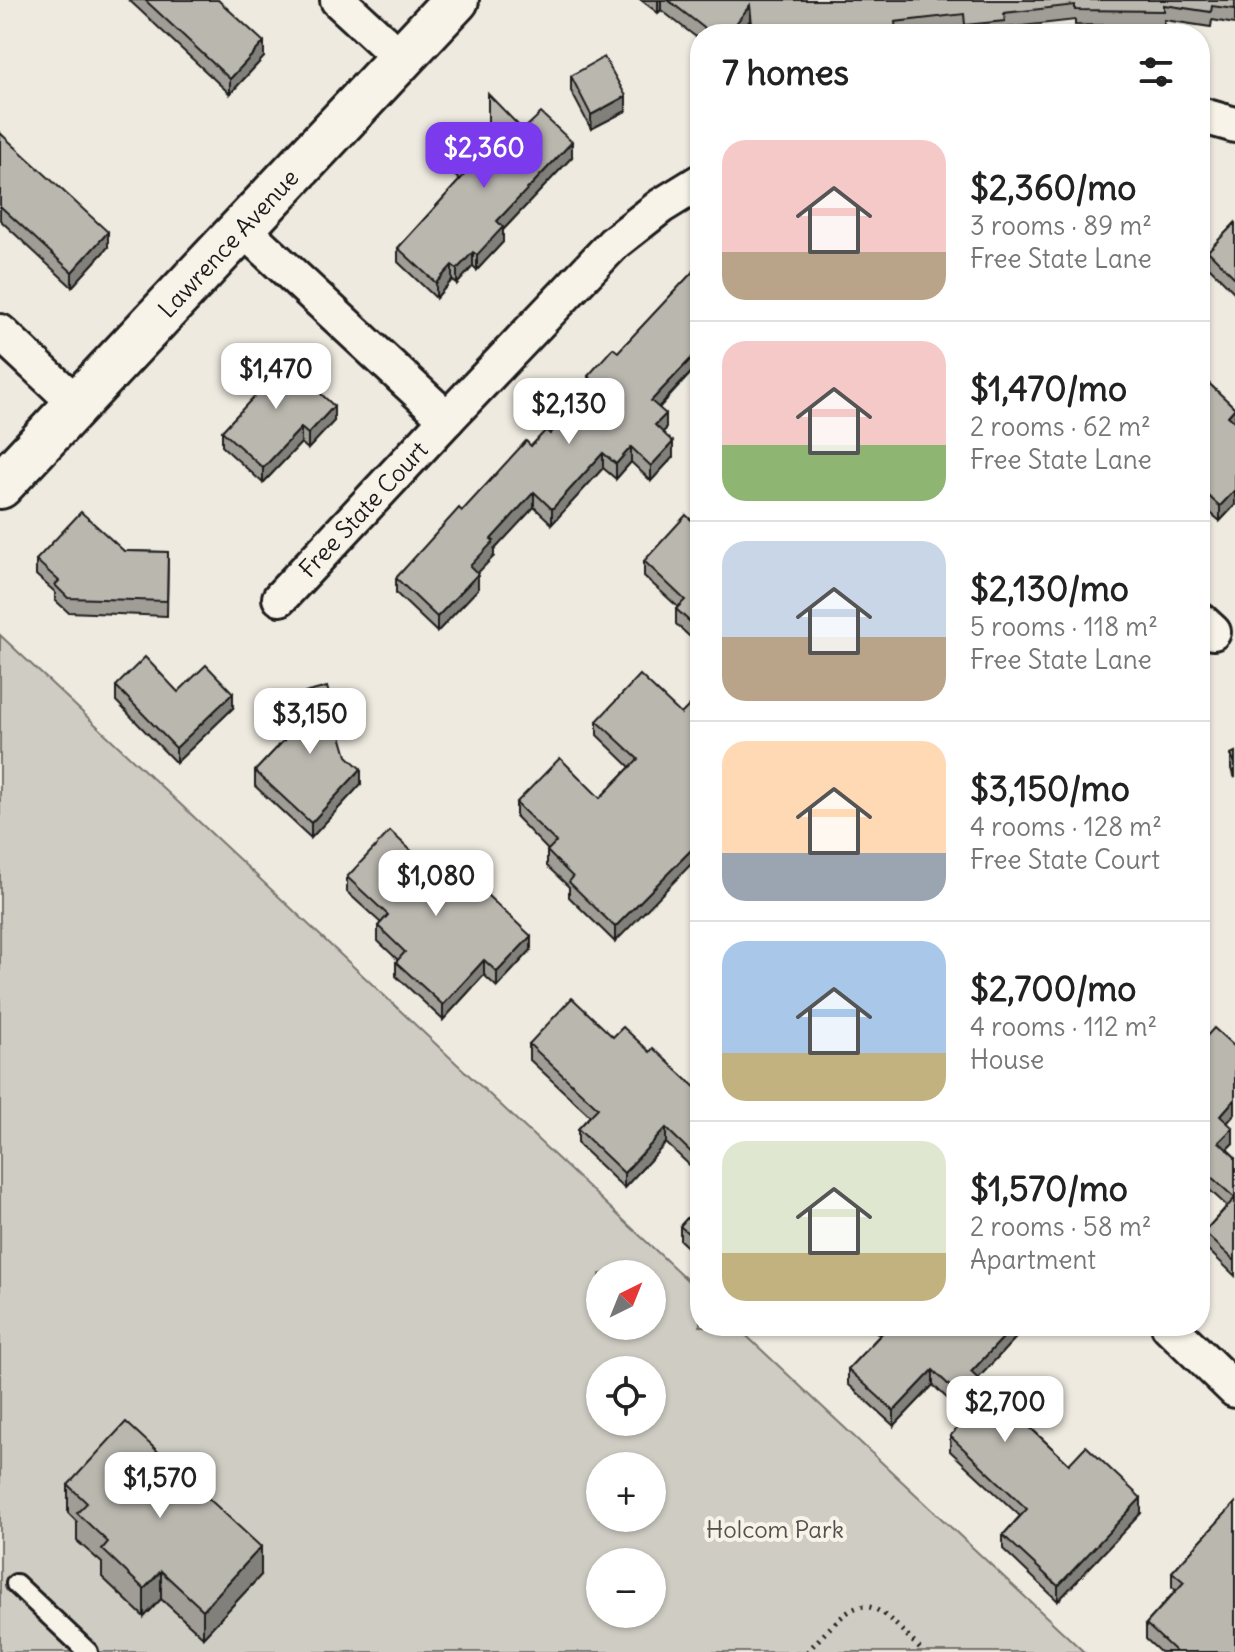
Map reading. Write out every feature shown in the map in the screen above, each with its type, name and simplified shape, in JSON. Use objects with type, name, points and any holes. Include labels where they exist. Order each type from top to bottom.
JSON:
[{"type":"street","points":[[338,0],[401,58]]},
{"type":"street","name":"Lawrence Avenue","points":[[0,486],[456,0]]},
{"type":"street","points":[[1210,118],[1235,125]]},
{"type":"street","name":"Free State Court","points":[[280,598],[614,243],[661,206],[690,188]]},
{"type":"street","points":[[242,228],[447,419]]},
{"type":"street","points":[[0,332],[77,404]]},
{"type":"street","points":[[1179,1336],[1235,1390]]},
{"type":"lane","points":[[16,1584],[88,1652]]},
{"type":"path","points":[[807,1652],[845,1611],[862,1607],[876,1607],[887,1615],[921,1650]]},
{"type":"green space","name":"Holcom Park","points":[[0,635],[666,1260],[586,1260],[586,1340],[666,1340],[666,1260],[690,1283],[690,1336],[747,1336],[1084,1652],[0,1652]]},
{"type":"building","points":[[145,0],[218,0],[264,42],[230,79]]},
{"type":"building","points":[[668,0],[1235,0],[1235,9],[1212,6],[1211,12],[1164,5],[1164,11],[1075,10],[1075,5],[1004,13],[1005,21],[975,24],[965,24],[964,14],[895,24],[752,24],[750,5],[736,24],[699,24]]},
{"type":"building","points":[[604,57],[626,96],[591,115],[571,76]]},
{"type":"building","points":[[488,94],[523,130],[541,113],[572,142],[497,221],[503,227],[477,255],[473,252],[457,269],[452,265],[436,283],[398,248],[467,172],[454,160],[488,125]]},
{"type":"building","points":[[0,133],[108,232],[72,272],[0,206]]},
{"type":"building","points":[[1235,223],[1235,278],[1210,253],[1210,249]]},
{"type":"building","points":[[690,275],[690,360],[651,401],[666,414],[655,425],[673,442],[651,466],[631,447],[616,464],[603,453],[552,509],[534,492],[470,566],[478,574],[437,617],[396,578],[459,508],[462,511],[526,441],[531,446],[546,430],[550,434],[597,384],[588,376],[613,348],[618,352]]},
{"type":"building","points":[[267,350],[334,406],[308,434],[301,428],[263,468],[222,431],[266,384],[250,369]]},
{"type":"building","points":[[1210,384],[1235,408],[1228,416],[1235,422],[1235,490],[1220,506],[1210,498]]},
{"type":"building","points":[[81,512],[124,551],[168,552],[167,601],[68,598],[55,585],[59,581],[36,560]]},
{"type":"building","points":[[686,515],[690,519],[690,622],[676,609],[685,600],[644,561]]},
{"type":"building","points":[[145,657],[178,692],[206,665],[233,693],[176,748],[116,686]]},
{"type":"building","points":[[640,675],[681,714],[690,705],[690,851],[615,927],[569,882],[573,877],[547,851],[556,842],[516,803],[560,758],[600,798],[638,759],[597,721]]},
{"type":"building","points":[[327,687],[347,756],[361,769],[311,823],[255,771],[292,732],[283,699]]},
{"type":"building","points":[[390,831],[431,869],[440,859],[467,884],[471,880],[531,936],[497,972],[484,960],[443,1005],[396,962],[405,952],[378,926],[388,915],[347,877]]},
{"type":"building","points":[[572,998],[613,1037],[623,1027],[650,1052],[653,1048],[690,1083],[690,1151],[666,1128],[624,1173],[578,1129],[598,1108],[529,1044]]},
{"type":"building","points":[[1214,1028],[1235,1047],[1235,1099],[1220,1116],[1233,1128],[1219,1142],[1235,1157],[1235,1198],[1210,1176],[1210,1032]]},
{"type":"building","points":[[1235,1198],[1235,1261],[1210,1238],[1210,1225]]},
{"type":"building","points":[[690,1215],[690,1235],[680,1226]]},
{"type":"building","points":[[879,1336],[1005,1336],[971,1372],[1069,1464],[1086,1446],[1141,1498],[1058,1586],[1003,1535],[1027,1509],[950,1436],[975,1410],[933,1370],[894,1411],[848,1369]]},
{"type":"building","points":[[126,1422],[261,1547],[203,1610],[161,1571],[144,1589],[102,1549],[108,1542],[77,1513],[87,1503],[68,1485]]},
{"type":"building","points":[[1235,1503],[1235,1652],[1176,1652],[1146,1624],[1184,1582],[1172,1572]]}]
